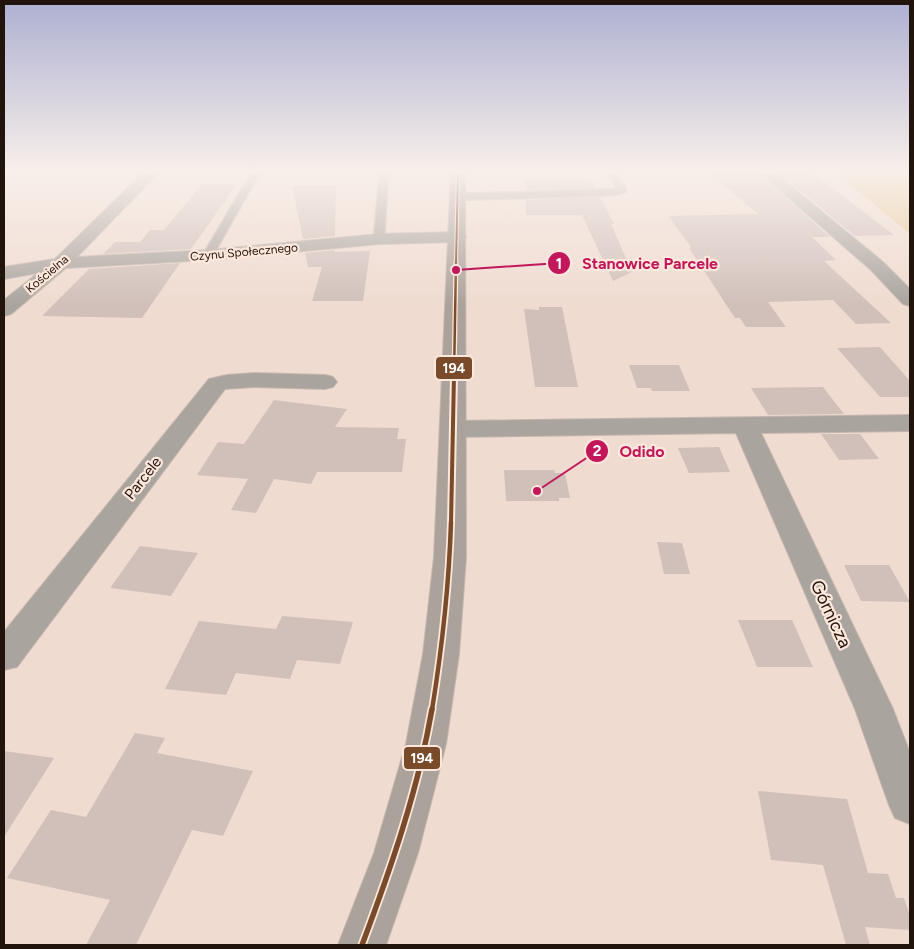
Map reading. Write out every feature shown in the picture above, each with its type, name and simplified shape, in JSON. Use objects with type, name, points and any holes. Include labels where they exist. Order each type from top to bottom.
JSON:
[{"type":"main road","points":[[362,945],[396,854],[426,744],[441,654],[450,557],[457,216]]},
{"type":"street","name":"Kościelna","points":[[4,310],[61,263],[108,216]]},
{"type":"street","points":[[818,216],[876,266],[910,300]]},
{"type":"street","name":"Czynu Społecznego","points":[[4,273],[61,263],[208,255],[379,239],[457,237]]},
{"type":"street","name":"Parcele","points":[[4,657],[217,384],[225,381],[325,382]]},
{"type":"street","points":[[454,430],[910,423]]},
{"type":"street","name":"Górnicza","points":[[745,425],[874,709],[910,804]]},
{"type":"lane","points":[[208,255],[230,216]]},
{"type":"lane","points":[[379,239],[381,216]]},
{"type":"shaded area","points":[[889,216],[910,216],[910,234]]},
{"type":"building","points":[[175,216],[214,216],[191,249],[103,254],[115,242],[140,242],[150,230],[164,230]]},
{"type":"building","points":[[298,216],[335,216],[335,236],[303,239]]},
{"type":"building","points":[[583,216],[610,216],[614,224],[611,224],[632,272],[613,281]]},
{"type":"building","points":[[668,216],[807,216],[830,237],[812,237],[836,260],[824,261],[891,323],[856,324],[833,300],[768,302],[786,327],[746,327],[740,318],[735,318],[689,248],[691,247]]},
{"type":"building","points":[[831,216],[869,216],[894,235],[855,236]]},
{"type":"building","points":[[335,250],[335,252],[370,251],[363,301],[312,301],[322,267],[308,267],[305,253]]},
{"type":"building","points":[[180,263],[142,318],[42,316],[89,269]]},
{"type":"building","points":[[539,307],[562,307],[578,387],[535,387],[524,309],[539,310]]},
{"type":"building","points":[[880,347],[910,381],[910,397],[880,397],[837,348]]},
{"type":"building","points":[[629,365],[679,365],[690,391],[652,391],[651,388],[637,388]]},
{"type":"building","points":[[823,387],[844,414],[768,415],[751,388]]},
{"type":"building","points":[[274,400],[347,409],[335,427],[399,428],[397,439],[406,439],[402,472],[317,472],[311,484],[274,479],[256,513],[231,510],[248,479],[197,475],[218,442],[244,444]]},
{"type":"building","points":[[821,434],[860,434],[879,459],[839,460]]},
{"type":"building","points":[[719,447],[730,472],[689,473],[678,448]]},
{"type":"building","points":[[504,470],[554,470],[555,473],[565,473],[570,498],[559,498],[559,501],[506,501]]},
{"type":"building","points":[[657,542],[682,543],[690,574],[664,574]]},
{"type":"building","points":[[140,546],[198,553],[171,596],[110,588]]},
{"type":"building","points":[[844,565],[889,565],[910,602],[861,601]]},
{"type":"building","points":[[282,616],[353,622],[340,664],[297,660],[290,679],[236,673],[226,695],[165,689],[199,621],[276,629]]},
{"type":"building","points":[[738,620],[792,620],[813,667],[757,667]]},
{"type":"building","points":[[135,733],[165,738],[157,753],[253,771],[223,836],[192,830],[136,945],[86,945],[110,900],[7,878],[51,810],[86,817]]},
{"type":"building","points":[[4,751],[54,758],[4,837]]},
{"type":"building","points":[[758,791],[847,799],[868,873],[888,874],[896,898],[904,898],[910,916],[910,930],[865,927],[870,945],[846,945],[823,865],[771,860]]},
{"type":"transit line","name":"194","points":[[362,945],[396,853],[426,744],[441,654],[450,557],[457,216]]},
{"type":"place","name":"Stanowice Parcele","points":[[456,270]]},
{"type":"place","name":"Odido","points":[[537,491]]}]
